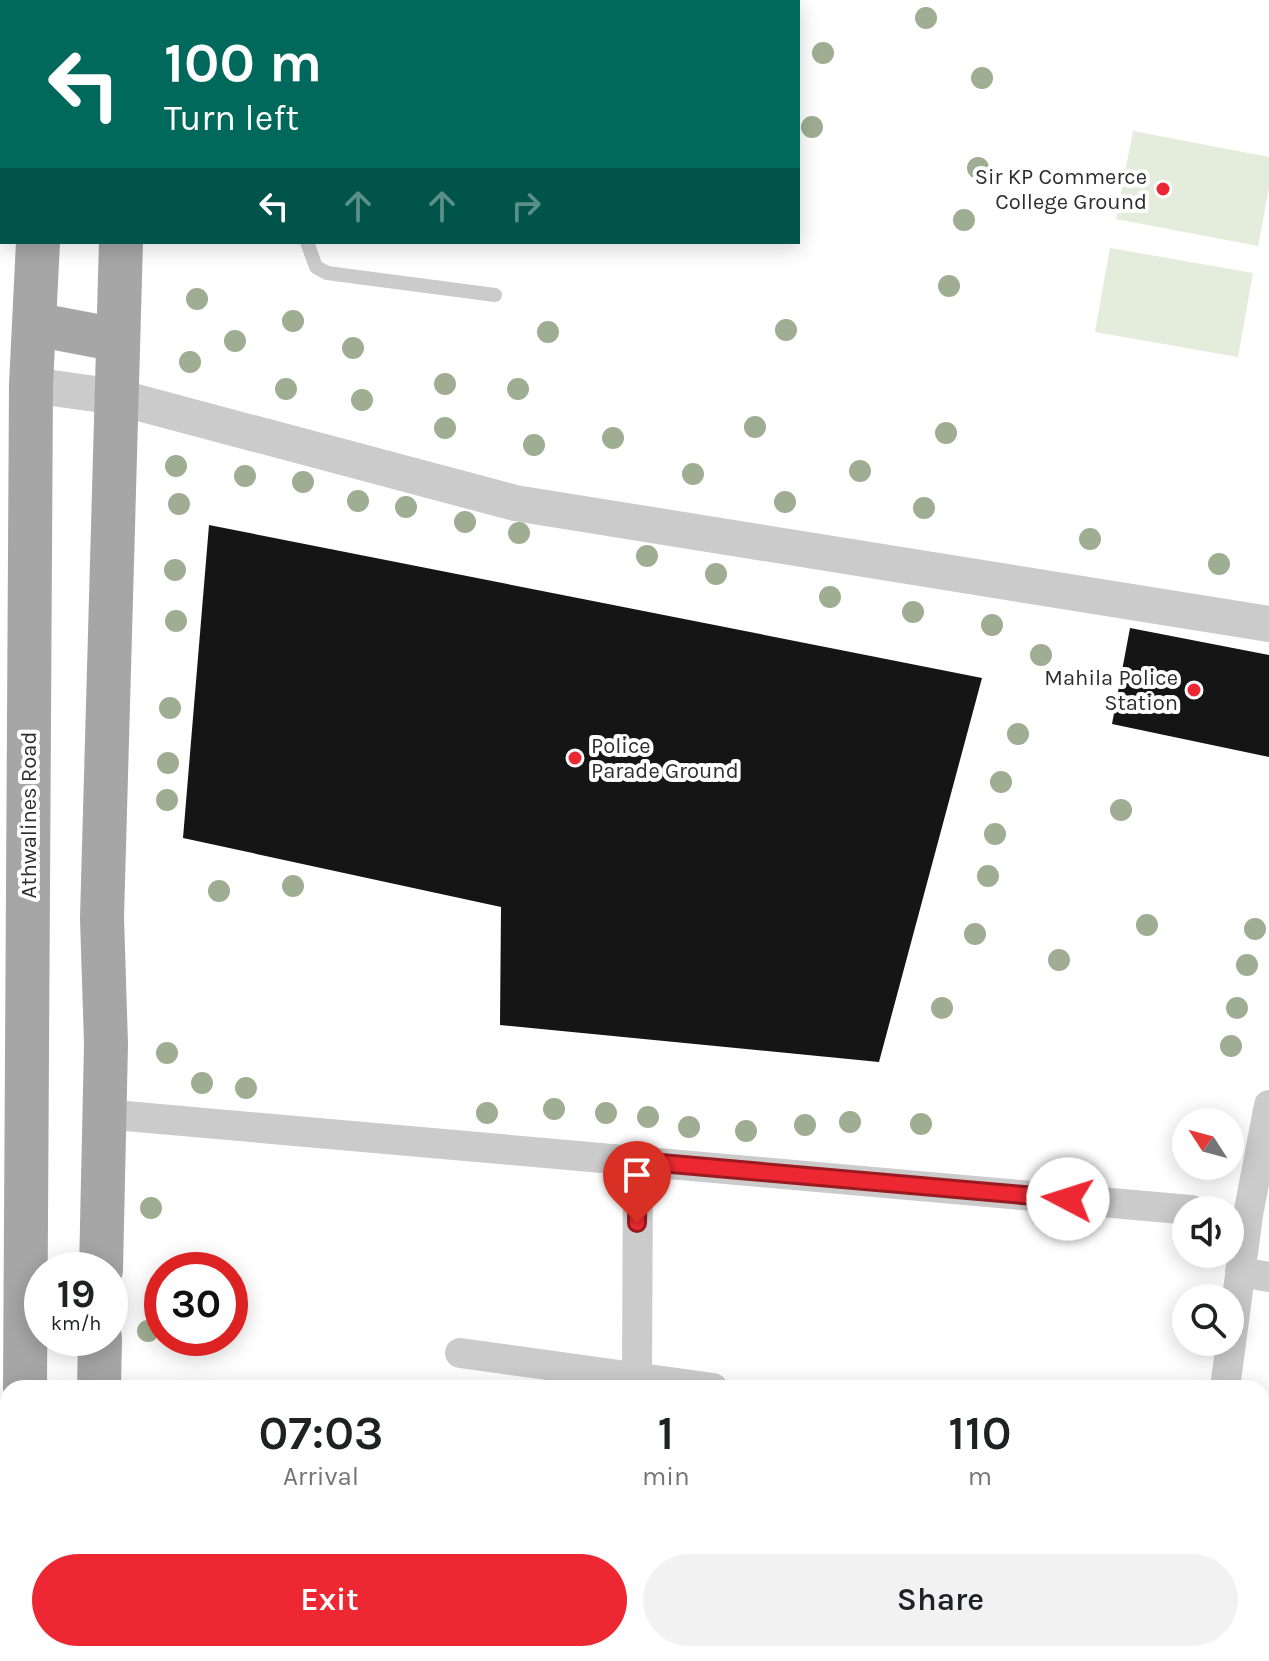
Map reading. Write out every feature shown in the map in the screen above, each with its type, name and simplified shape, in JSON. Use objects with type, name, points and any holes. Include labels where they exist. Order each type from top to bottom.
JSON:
[{"type":"main road","name":"Athwalines Road","points":[[16,1372],[31,385],[38,244]]},
{"type":"main road","points":[[101,1252],[106,1044],[102,918],[121,244]]},
{"type":"main road","points":[[34,324],[118,340]]},
{"type":"main road","points":[[81,1252],[85,1044],[92,953],[102,918]]},
{"type":"main road","points":[[78,1380],[79,1356]]},
{"type":"main road","points":[[99,1380],[100,1356]]},
{"type":"street","points":[[31,385],[117,397],[515,503],[1269,624]]},
{"type":"street","points":[[1244,1196],[1269,1105]]},
{"type":"street","points":[[103,1114],[1172,1208]]},
{"type":"street","points":[[637,1376],[638,1161]]},
{"type":"street","points":[[1227,1380],[1255,1274],[1244,1233]]},
{"type":"street","points":[[460,1353],[662,1380]]},
{"type":"lane","points":[[308,244],[316,267],[327,273],[495,295]]},
{"type":"green space","points":[[1133,131],[1269,157],[1269,188],[1258,246],[1116,219]]},
{"type":"green space","points":[[1110,248],[1253,273],[1238,357],[1095,332]]},
{"type":"building","name":"Police Parade Ground","points":[[209,525],[982,678],[879,1062],[500,1025],[501,907],[183,838]]},
{"type":"building","name":"Mahila Police Station","points":[[1130,628],[1269,655],[1269,757],[1112,724]]},
{"type":"place","name":"Sir KP Commerce College Ground","points":[[1163,189]]},
{"type":"place","name":"Mahila Police Station","points":[[1194,690]]},
{"type":"place","name":"Police Parade Ground","points":[[575,758]]},
{"type":"route","points":[[637,1223],[638,1161],[1068,1199]]}]
